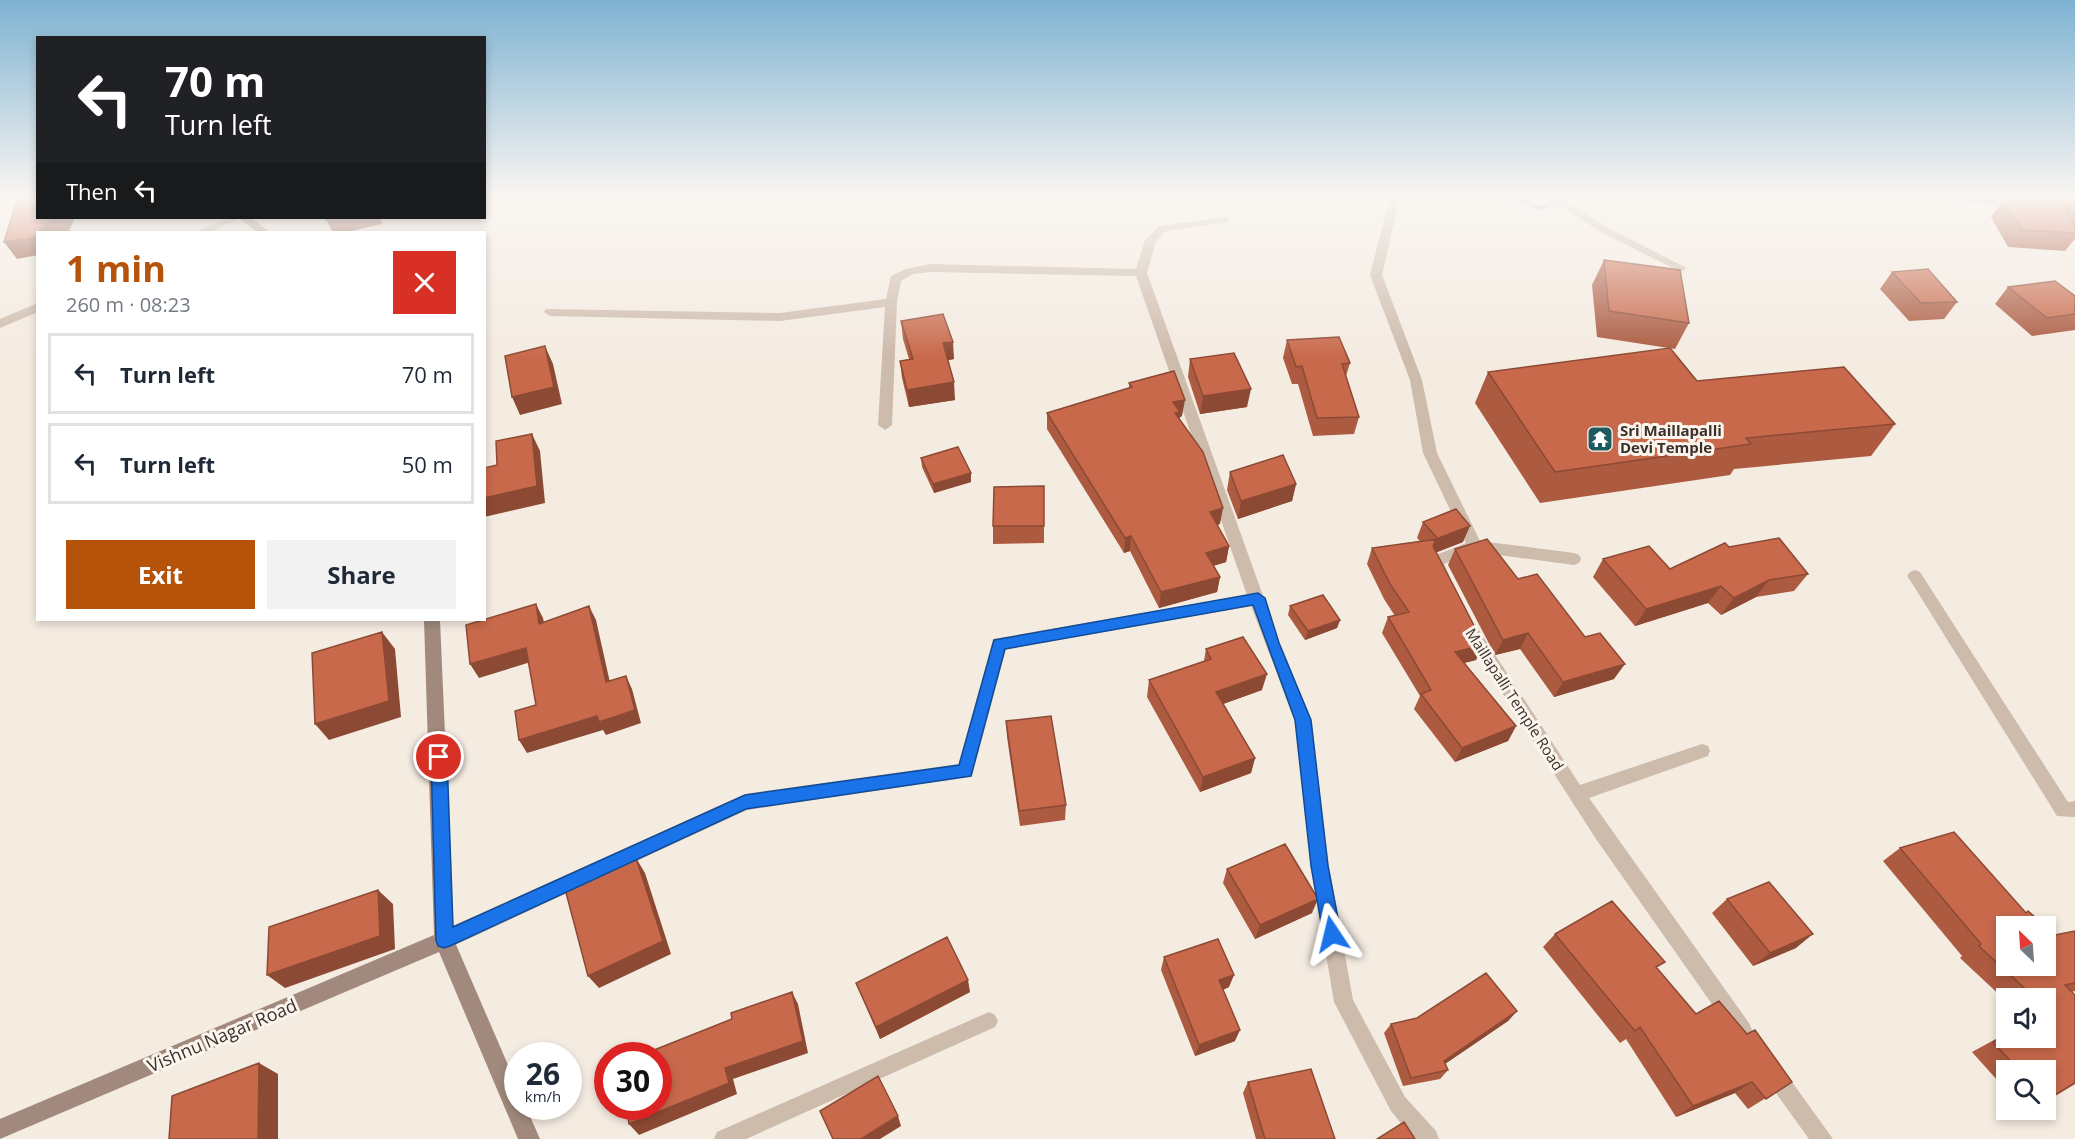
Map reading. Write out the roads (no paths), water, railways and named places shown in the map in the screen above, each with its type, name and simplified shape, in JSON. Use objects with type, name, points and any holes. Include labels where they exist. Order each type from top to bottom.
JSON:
[{"type":"main road","points":[[432,621],[444,940],[529,1139]]},
{"type":"main road","name":"Vishnu Nagar Road","points":[[0,1130],[444,940]]},
{"type":"street","points":[[1148,250],[1141,273],[1258,598],[1272,643],[1303,720],[1320,866],[1344,1002],[1398,1104],[1428,1139]]},
{"type":"street","points":[[1382,250],[1376,275],[1416,380],[1430,453],[1475,546]]},
{"type":"street","points":[[1645,250],[1681,268]]},
{"type":"street","points":[[885,425],[891,302],[895,279],[910,272],[930,268],[1141,273]]},
{"type":"street","points":[[550,312],[780,316],[891,302]]},
{"type":"street","points":[[0,324],[36,308]]},
{"type":"street","points":[[1447,590],[1436,561],[1475,546],[1574,559]]},
{"type":"street","points":[[1915,576],[2063,810],[2075,809]]},
{"type":"street","points":[[444,940],[745,802],[966,771],[999,644],[1258,598]]},
{"type":"street","name":"Maillapalli Temple Road","points":[[1463,618],[1577,794],[1680,945],[1822,1139]]},
{"type":"street","points":[[1577,794],[1702,751]]},
{"type":"lane","points":[[724,1139],[989,1021]]},
{"type":"place","name":"Sri Maillapalli Devi Temple","points":[[1600,439]]}]
